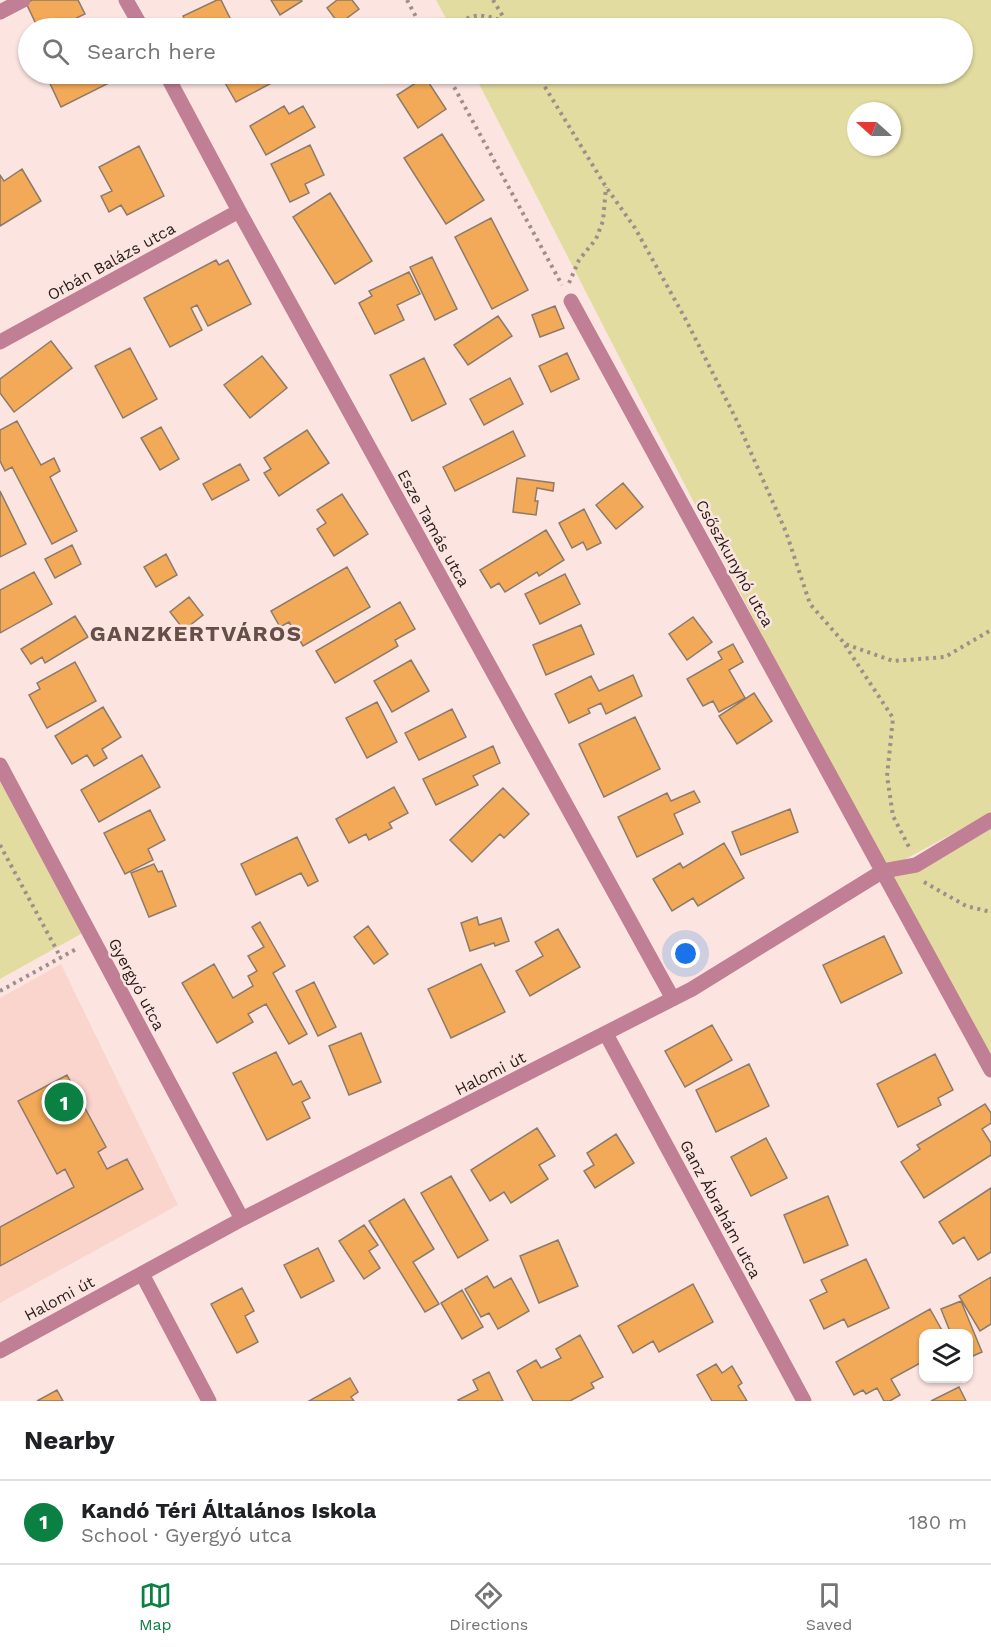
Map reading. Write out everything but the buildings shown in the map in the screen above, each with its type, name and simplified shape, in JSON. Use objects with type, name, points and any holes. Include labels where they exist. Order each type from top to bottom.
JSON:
[{"type":"street","points":[[0,12],[23,0]]},
{"type":"street","points":[[126,0],[136,18]]},
{"type":"street","name":"Esze Tamás utca","points":[[171,84],[673,999]]},
{"type":"street","name":"Orbán Balázs utca","points":[[0,342],[239,211]]},
{"type":"street","name":"Csőszkunyhó utca","points":[[571,301],[991,1070]]},
{"type":"street","name":"Gyergyó utca","points":[[0,765],[242,1219]]},
{"type":"street","name":"Halomi út","points":[[0,1351],[242,1219],[673,999],[882,871],[918,864],[991,820]]},
{"type":"street","name":"Ganz Ábrahám utca","points":[[606,1034],[804,1401]]},
{"type":"street","points":[[142,1274],[209,1401]]},
{"type":"path","points":[[407,0],[417,18]]},
{"type":"path","points":[[493,0],[504,18]]},
{"type":"path","points":[[467,18],[476,15],[489,18]]},
{"type":"path","points":[[452,84],[571,301]]},
{"type":"path","points":[[543,84],[634,228],[737,421],[786,532],[810,604],[845,644],[893,718],[887,776],[893,816],[918,864],[924,882],[966,906],[991,912]]},
{"type":"path","points":[[571,301],[568,285],[579,260],[596,239],[603,221],[606,187]]},
{"type":"path","points":[[845,644],[893,661],[945,657],[991,630]]},
{"type":"path","points":[[0,845],[61,958]]},
{"type":"path","points":[[0,991],[93,940]]},
{"type":"shaded area","points":[[436,0],[991,0],[991,813],[885,870],[916,865],[991,820],[991,1070],[883,871],[479,84],[973,84],[973,18],[446,18]]},
{"type":"shaded area","points":[[0,765],[88,930],[0,979]]},
{"type":"shaded area","points":[[61,964],[178,1205],[0,1303],[0,998]]},
{"type":"place","name":"Kandó Téri Általános Iskola","points":[[64,1102]]},
{"type":"district","name":"GANZKERTVÁROS","points":[[196,633]]}]
